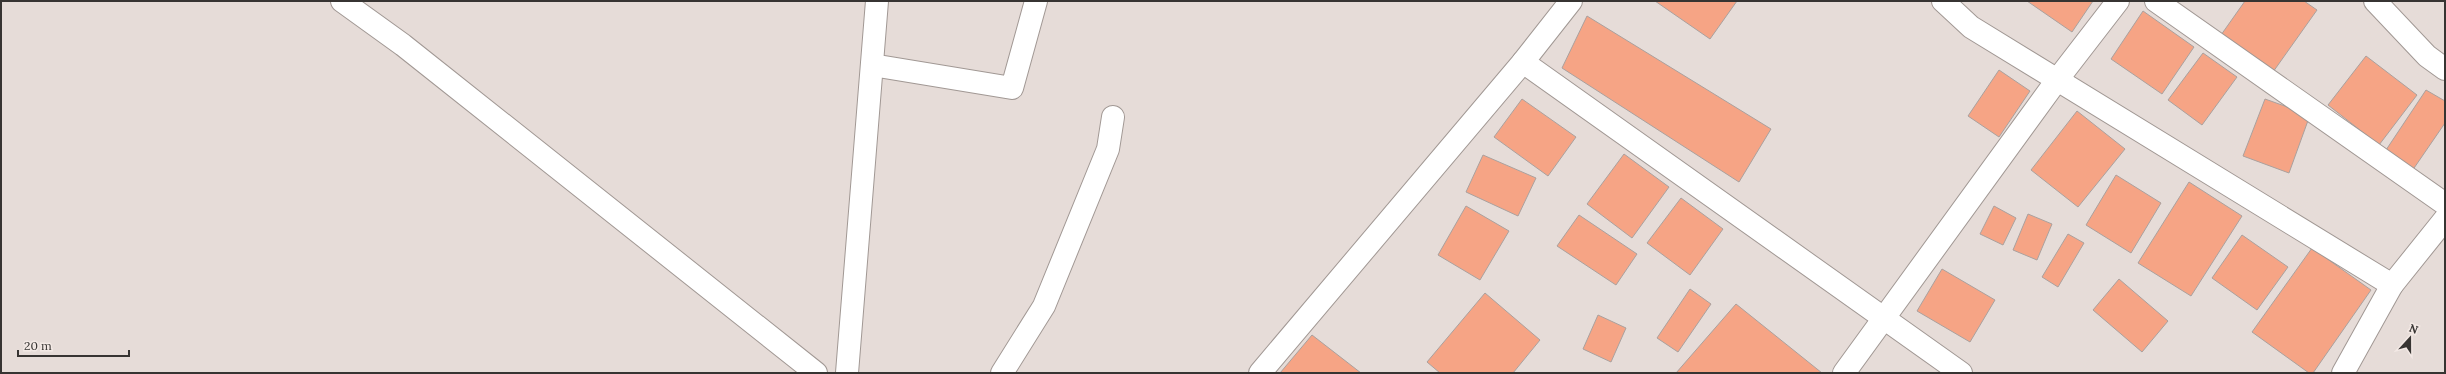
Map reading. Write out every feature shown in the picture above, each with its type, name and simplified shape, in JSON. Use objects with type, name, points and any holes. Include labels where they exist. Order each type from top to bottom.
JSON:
[{"type":"street","points":[[342,1],[403,45],[816,373]]},
{"type":"street","points":[[847,373],[877,1]]},
{"type":"street","points":[[872,65],[1012,88],[1036,1]]},
{"type":"street","points":[[1260,373],[1523,62],[1571,1]]},
{"type":"street","points":[[1943,1],[1971,27],[2392,285]]},
{"type":"street","points":[[1844,373],[2057,80],[2118,1]]},
{"type":"street","points":[[2156,1],[2445,204]]},
{"type":"street","points":[[2375,1],[2427,56],[2445,69]]},
{"type":"street","points":[[1523,62],[1961,373]]},
{"type":"street","points":[[1002,373],[1044,306],[1108,149],[1114,117]]},
{"type":"street","points":[[2343,373],[2392,285],[2445,219]]},
{"type":"building","points":[[1655,1],[1737,1],[1710,39]]},
{"type":"building","points":[[2027,1],[2093,1],[2072,32]]},
{"type":"building","points":[[2245,1],[2304,1],[2317,10],[2273,72],[2221,35]]},
{"type":"building","points":[[2143,11],[2194,47],[2162,94],[2111,59]]},
{"type":"building","points":[[1587,16],[1771,129],[1739,182],[1562,68]]},
{"type":"building","points":[[2203,53],[2237,77],[2202,125],[2168,100]]},
{"type":"building","points":[[2366,56],[2417,95],[2379,145],[2328,105]]},
{"type":"building","points":[[1999,70],[2030,91],[1999,137],[1968,116]]},
{"type":"building","points":[[2426,90],[2445,101],[2445,123],[2412,171],[2382,156]]},
{"type":"building","points":[[1522,99],[1576,137],[1548,176],[1494,137]]},
{"type":"building","points":[[2265,99],[2310,115],[2289,173],[2243,156]]},
{"type":"building","points":[[2077,111],[2125,149],[2078,207],[2031,170]]},
{"type":"building","points":[[1624,154],[1669,187],[1632,238],[1587,204]]},
{"type":"building","points":[[1483,155],[1536,178],[1518,216],[1466,192]]},
{"type":"building","points":[[2116,175],[2161,203],[2131,253],[2086,225]]},
{"type":"building","points":[[2189,182],[2242,216],[2191,296],[2138,263]]},
{"type":"building","points":[[1681,198],[1723,229],[1690,275],[1647,243]]},
{"type":"building","points":[[1466,206],[1509,231],[1480,280],[1438,255]]},
{"type":"building","points":[[1994,206],[2016,218],[2003,245],[1980,234]]},
{"type":"building","points":[[2028,214],[2052,224],[2037,260],[2013,250]]},
{"type":"building","points":[[1579,215],[1637,254],[1616,285],[1557,246]]},
{"type":"building","points":[[2068,234],[2084,243],[2058,287],[2042,277]]},
{"type":"building","points":[[2242,235],[2288,267],[2257,310],[2212,278]]},
{"type":"building","points":[[2312,248],[2371,290],[2313,373],[2309,373],[2252,332]]},
{"type":"building","points":[[1942,269],[1995,300],[1970,342],[1917,311]]},
{"type":"building","points":[[2119,279],[2168,321],[2142,352],[2093,310]]},
{"type":"building","points":[[1690,289],[1711,304],[1678,352],[1657,338]]},
{"type":"building","points":[[1485,293],[1540,340],[1513,373],[1440,373],[1427,362]]},
{"type":"building","points":[[1736,304],[1822,373],[1676,373]]},
{"type":"building","points":[[1598,315],[1626,328],[1611,362],[1583,349]]},
{"type":"building","points":[[1312,335],[1361,373],[1280,373]]}]
